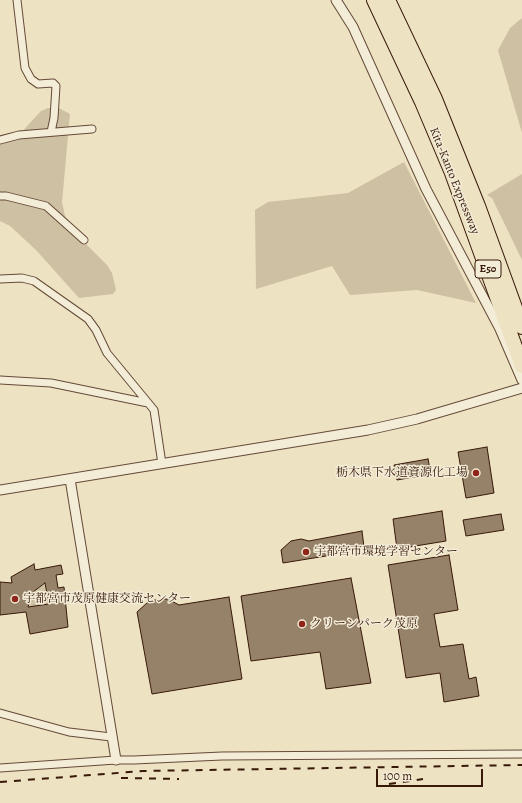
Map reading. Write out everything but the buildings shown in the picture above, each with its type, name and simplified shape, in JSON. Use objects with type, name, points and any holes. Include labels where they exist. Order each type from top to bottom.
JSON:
[{"type":"highway","name":"Kita-Kanto Expressway","points":[[374,0],[422,102],[458,171],[522,327]]},
{"type":"highway","name":"Kita-Kanto Expressway","points":[[388,0],[435,99],[522,366]]},
{"type":"street","points":[[17,0],[25,68],[31,79],[38,84],[53,83],[56,86],[54,118],[50,132]]},
{"type":"street","points":[[336,0],[353,27],[426,190],[500,329],[522,380]]},
{"type":"street","points":[[0,140],[19,135],[92,129]]},
{"type":"street","points":[[0,196],[6,196],[46,206],[84,240]]},
{"type":"street","points":[[0,279],[22,278],[34,281],[88,319],[96,330],[107,354],[154,410],[162,464]]},
{"type":"street","points":[[0,380],[51,383],[148,403]]},
{"type":"street","points":[[0,490],[368,430],[417,419],[522,388]]},
{"type":"street","points":[[70,479],[116,760]]},
{"type":"street","points":[[0,712],[69,732],[112,737]]},
{"type":"street","points":[[0,768],[116,760],[222,756],[522,754]]},
{"type":"shaded area","points":[[522,18],[522,133],[498,50],[510,28]]},
{"type":"shaded area","points":[[48,108],[59,108],[70,114],[62,202],[65,216],[76,234],[107,265],[112,273],[116,290],[113,294],[79,298],[36,250],[10,226],[0,221],[0,140],[18,136],[41,111]]},
{"type":"shaded area","points":[[404,162],[476,303],[417,290],[350,295],[332,266],[256,289],[255,210],[268,202],[348,193]]},
{"type":"shaded area","points":[[522,174],[522,260],[492,198],[487,195]]},
{"type":"shaded area","points":[[45,584],[49,604],[30,607],[33,592]]},
{"type":"railway","points":[[0,782],[143,771],[522,765]]},
{"type":"railway","points":[[121,778],[179,779]]},
{"type":"railway","points":[[389,784],[423,779]]},
{"type":"place","name":"栃木県下水道資源化工場","points":[[476,473]]},
{"type":"place","name":"宇都宮市環境学習センター","points":[[306,552]]},
{"type":"place","name":"宇都宮市茂原健康交流センター","points":[[15,599]]},
{"type":"place","name":"クリーンパーク茂原","points":[[302,624]]}]
